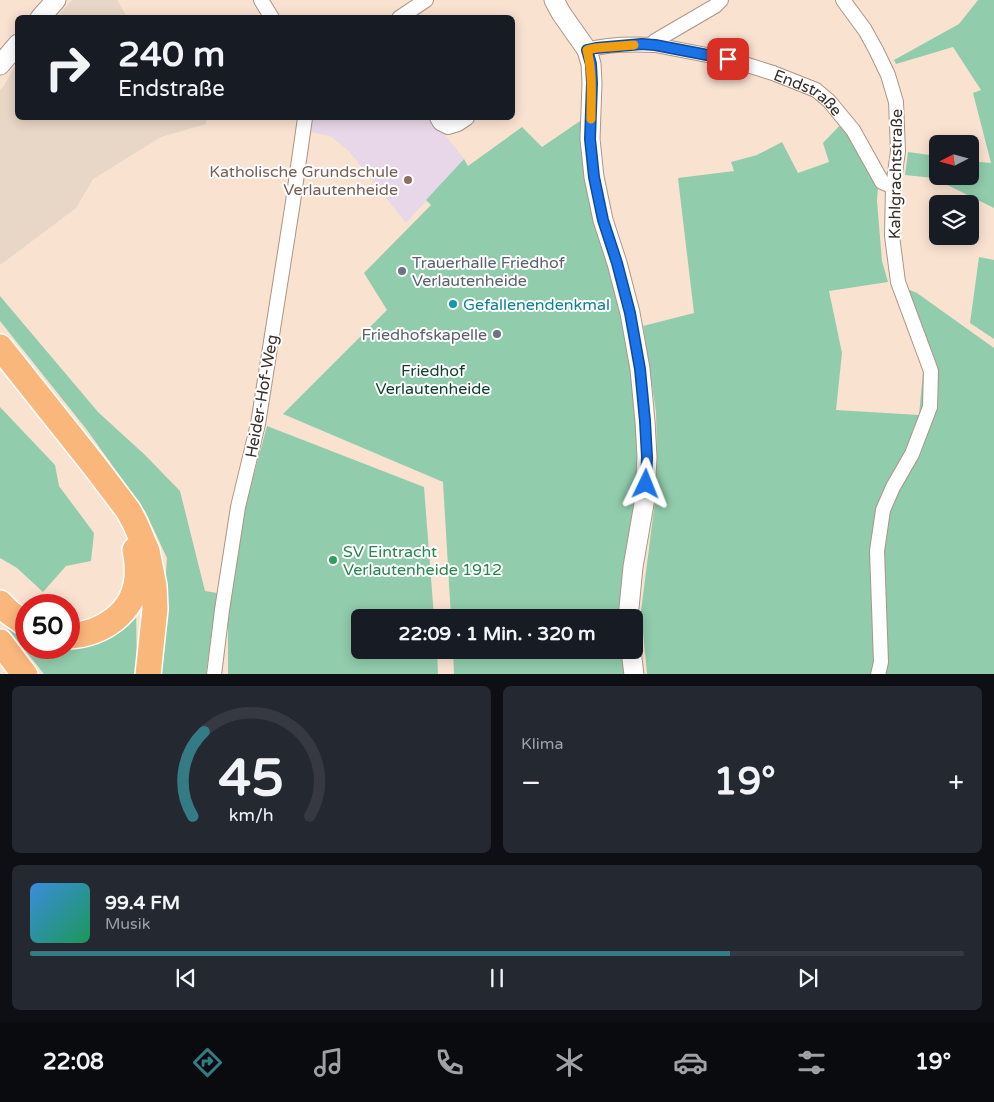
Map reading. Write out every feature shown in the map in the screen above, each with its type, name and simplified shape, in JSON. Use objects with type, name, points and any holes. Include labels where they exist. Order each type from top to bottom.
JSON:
[{"type":"highway","points":[[0,347],[122,502],[138,530],[147,551],[155,594],[156,609],[148,674]]},
{"type":"highway","points":[[0,373],[85,466],[116,510],[129,532],[135,548],[137,580],[130,601],[111,623],[103,628],[80,634]]},
{"type":"highway","points":[[0,603],[15,616]]},
{"type":"highway","points":[[0,642],[26,674]]},
{"type":"main road","points":[[43,15],[56,0]]},
{"type":"main road","points":[[554,0],[587,50],[591,64],[590,139],[594,177],[603,220],[630,313],[640,369],[647,457],[645,498],[633,567],[629,609]]},
{"type":"main road","points":[[0,65],[15,48]]},
{"type":"main road","points":[[632,659],[634,674]]},
{"type":"street","points":[[261,0],[270,15]]},
{"type":"street","points":[[403,15],[426,0]]},
{"type":"street","points":[[655,45],[655,41],[721,0]]},
{"type":"street","name":"Kahlgrachtstraße","points":[[843,0],[865,30],[876,50],[888,74],[896,102],[898,150],[893,187],[892,236],[898,282],[931,371],[930,408],[912,454],[893,487],[884,510],[877,551],[881,662],[878,674]]},
{"type":"street","name":"Endstraße","points":[[587,50],[642,44],[655,45],[728,59],[816,90],[829,101],[853,130],[882,182],[893,187]]},
{"type":"street","name":"Heider-Hof-Weg","points":[[214,674],[238,507],[258,424],[305,120]]},
{"type":"street","points":[[438,120],[448,127],[464,120]]},
{"type":"shaded area","points":[[72,0],[117,0],[126,15],[59,15]]},
{"type":"shaded area","points":[[15,66],[15,120],[206,120],[206,124],[161,137],[93,179],[76,208],[0,265],[0,90]]},
{"type":"shaded area","name":"Katholische Grundschule Verlautenheide","points":[[312,120],[434,120],[464,159],[406,223],[349,151],[330,136],[309,132]]},
{"type":"green space","points":[[978,0],[994,0],[994,208],[979,201],[979,195],[968,195],[947,185],[979,185],[979,162],[991,163],[973,93],[981,90],[953,47],[896,64],[894,60],[959,24]]},
{"type":"green space","name":"Friedhof Verlautenheide","points":[[583,119],[633,370],[638,421],[638,498],[623,609],[451,609],[443,482],[283,414],[387,310],[364,273],[431,205],[426,200],[464,159],[468,166],[522,127],[542,147]]},
{"type":"green space","points":[[843,122],[876,179],[882,261],[888,282],[829,291],[842,353],[836,410],[919,415],[923,373],[927,372],[926,406],[880,511],[877,662],[874,674],[647,674],[643,609],[641,609],[655,501],[657,458],[656,412],[643,326],[694,313],[678,178],[734,171],[731,162],[757,155],[782,142],[798,173],[829,162],[823,143]]},
{"type":"green space","points":[[908,152],[929,155],[929,178],[905,175]]},
{"type":"green space","points":[[979,257],[994,260],[994,339],[970,323]]},
{"type":"green space","points":[[910,290],[917,293],[994,348],[994,674],[881,674],[880,551],[886,512],[933,407],[906,293]]},
{"type":"green space","points":[[0,296],[98,412],[145,455],[180,491],[205,591],[217,593],[206,674],[157,674],[167,558],[145,511],[87,430],[0,321]]},
{"type":"green space","points":[[0,407],[55,465],[59,486],[94,533],[91,561],[66,566],[43,592],[17,568],[0,558]]},
{"type":"green space","name":"SV Eintracht Verlautenheide 1912","points":[[267,426],[424,487],[433,609],[351,609],[351,659],[437,659],[438,674],[228,674],[228,612],[245,507]]},
{"type":"green space","points":[[136,609],[137,674],[44,674],[32,659],[80,659],[80,642]]},
{"type":"green space","points":[[0,619],[15,626],[15,638]]},
{"type":"green space","points":[[453,659],[626,659],[627,674],[454,674]]},
{"type":"slow traffic","points":[[591,119],[591,64],[587,50],[634,45]]},
{"type":"place","name":"Katholische Grundschule Verlautenheide","points":[[408,180]]},
{"type":"place","name":"Trauerhalle Friedhof Verlautenheide","points":[[402,271]]},
{"type":"place","name":"Gefallenendenkmal","points":[[453,304]]},
{"type":"place","name":"Friedhofskapelle","points":[[497,334]]},
{"type":"place","name":"SV Eintracht Verlautenheide 1912","points":[[333,560]]},
{"type":"route","points":[[646,484],[647,457],[640,369],[630,313],[603,220],[594,177],[590,139],[591,64],[587,50],[642,44],[728,59]]}]
